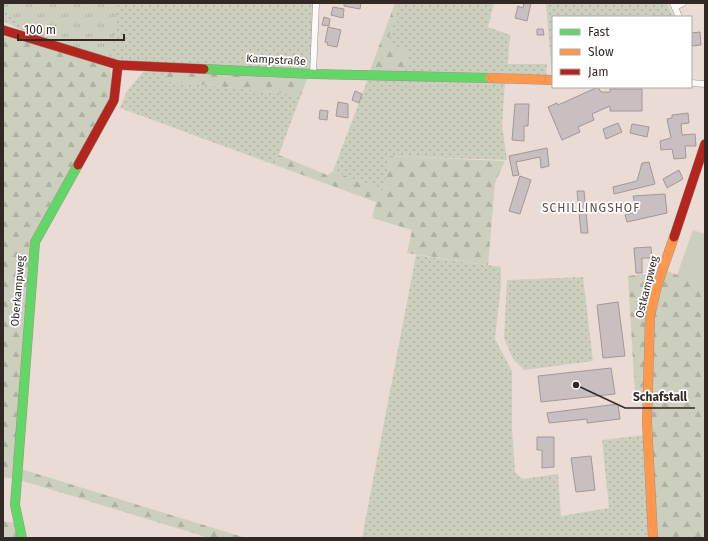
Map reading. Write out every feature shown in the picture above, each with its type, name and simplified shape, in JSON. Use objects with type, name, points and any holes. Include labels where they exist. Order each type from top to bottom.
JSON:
[{"type":"street","points":[[313,74],[316,3]]},
{"type":"street","points":[[679,16],[674,5],[683,3]]},
{"type":"street","name":"Kampstraße","points":[[3,30],[118,65],[313,74],[552,80]]},
{"type":"street","name":"Oberkampweg","points":[[22,538],[15,505],[35,242],[114,100],[118,65]]},
{"type":"street","points":[[692,83],[705,84]]},
{"type":"street","name":"Ostkampweg","points":[[653,538],[647,422],[650,316],[657,286],[705,144]]},
{"type":"green space","points":[[3,3],[315,3],[313,71],[111,61],[19,29],[3,21]]},
{"type":"green space","points":[[3,3],[118,3],[111,61],[100,54],[29,34],[3,9]]},
{"type":"green space","points":[[395,3],[399,3],[387,44],[409,49],[405,73],[369,73]]},
{"type":"green space","points":[[399,3],[494,3],[488,27],[510,35],[508,64],[547,64],[546,75],[405,73],[387,44]]},
{"type":"green space","points":[[546,3],[667,3],[674,16],[552,16],[552,76]]},
{"type":"green space","points":[[3,33],[111,68],[112,97],[30,240],[13,479],[3,477]]},
{"type":"green space","points":[[165,70],[167,81],[301,95],[275,165],[120,108],[127,91],[143,72]]},
{"type":"green space","points":[[165,70],[308,77],[301,95],[167,81]]},
{"type":"green space","points":[[368,79],[505,82],[502,125],[507,160],[390,156],[384,191],[333,171]]},
{"type":"green space","points":[[279,155],[327,175],[333,171],[384,191],[390,156],[505,161],[495,183],[488,265],[407,253],[412,230],[372,218],[376,202],[275,165]]},
{"type":"green space","points":[[693,230],[705,234],[705,285],[677,275]]},
{"type":"green space","points":[[416,255],[501,267],[501,286],[495,339],[512,371],[512,428],[515,472],[523,479],[558,474],[561,516],[609,508],[602,440],[644,435],[650,538],[362,538]]},
{"type":"green space","points":[[664,270],[705,285],[705,538],[656,538],[650,421],[652,317]]},
{"type":"green space","points":[[642,274],[657,278],[643,397],[635,395],[628,276]]},
{"type":"green space","points":[[583,277],[593,361],[524,370],[513,359],[504,338],[507,280]]},
{"type":"green space","points":[[21,469],[246,538],[209,538],[20,480]]},
{"type":"green space","points":[[3,521],[15,523],[19,538],[3,538]]},
{"type":"building","points":[[344,3],[361,3],[360,9],[344,6]]},
{"type":"building","points":[[524,3],[531,3],[527,21],[515,18],[518,6],[523,8]]},
{"type":"building","points":[[333,7],[344,9],[343,18],[331,15]]},
{"type":"building","points":[[324,17],[330,19],[329,26],[322,25]]},
{"type":"building","points":[[328,27],[341,30],[337,47],[327,45],[328,43],[325,42]]},
{"type":"building","points":[[537,29],[543,29],[544,35],[537,35]]},
{"type":"building","points":[[700,32],[701,45],[692,46],[692,33]]},
{"type":"building","points":[[596,88],[599,88],[601,92],[610,92],[610,89],[642,89],[642,111],[610,111],[610,106],[592,114],[594,120],[578,127],[580,132],[562,140],[548,107],[557,103],[558,105]]},
{"type":"building","points":[[355,91],[362,94],[359,103],[352,100]]},
{"type":"building","points":[[338,102],[348,104],[348,118],[336,116]]},
{"type":"building","points":[[515,104],[529,104],[528,126],[524,126],[524,141],[512,140]]},
{"type":"building","points":[[320,110],[328,111],[327,120],[319,119]]},
{"type":"building","points":[[688,113],[689,123],[681,124],[682,135],[695,134],[696,146],[685,146],[686,158],[674,159],[672,149],[661,150],[660,141],[671,138],[667,119],[672,118],[672,115]]},
{"type":"building","points":[[618,123],[622,132],[606,139],[603,129]]},
{"type":"building","points":[[632,124],[649,127],[647,137],[630,133]]},
{"type":"building","points":[[547,148],[549,166],[541,168],[540,157],[516,162],[519,175],[513,176],[509,156]]},
{"type":"building","points":[[649,162],[655,184],[614,194],[613,187],[637,181],[642,163]]},
{"type":"building","points":[[679,170],[683,179],[667,188],[663,179]]},
{"type":"building","points":[[520,176],[531,180],[520,214],[509,211]]},
{"type":"building","points":[[577,191],[584,191],[588,233],[581,233]]},
{"type":"building","points":[[665,194],[667,213],[627,222],[625,215],[637,212],[633,196]]},
{"type":"building","points":[[651,247],[652,258],[642,258],[642,273],[636,273],[634,248]]},
{"type":"building","points":[[618,302],[625,356],[603,358],[597,305]]},
{"type":"building","points":[[611,368],[615,394],[541,402],[538,376]]},
{"type":"building","points":[[618,404],[620,419],[587,423],[587,419],[549,423],[547,413]]},
{"type":"building","points":[[537,437],[554,437],[554,467],[542,468],[542,450],[537,450]]},
{"type":"building","points":[[591,456],[595,490],[576,492],[571,458]]},
{"type":"traffic: fast","points":[[204,69],[313,74],[490,78]]},
{"type":"traffic: fast","points":[[22,538],[15,505],[35,242],[78,165]]},
{"type":"traffic: slow","points":[[490,78],[552,80]]},
{"type":"traffic: slow","points":[[653,538],[647,422],[650,316],[657,286],[674,237]]},
{"type":"traffic: jam","points":[[3,30],[118,65],[204,69]]},
{"type":"traffic: jam","points":[[78,165],[114,100],[118,65]]},
{"type":"traffic: jam","points":[[674,237],[705,144]]},
{"type":"place","name":"Schafstall","points":[[576,385]]},
{"type":"district","name":"SCHILLINGSHOF","points":[[591,208]]}]
